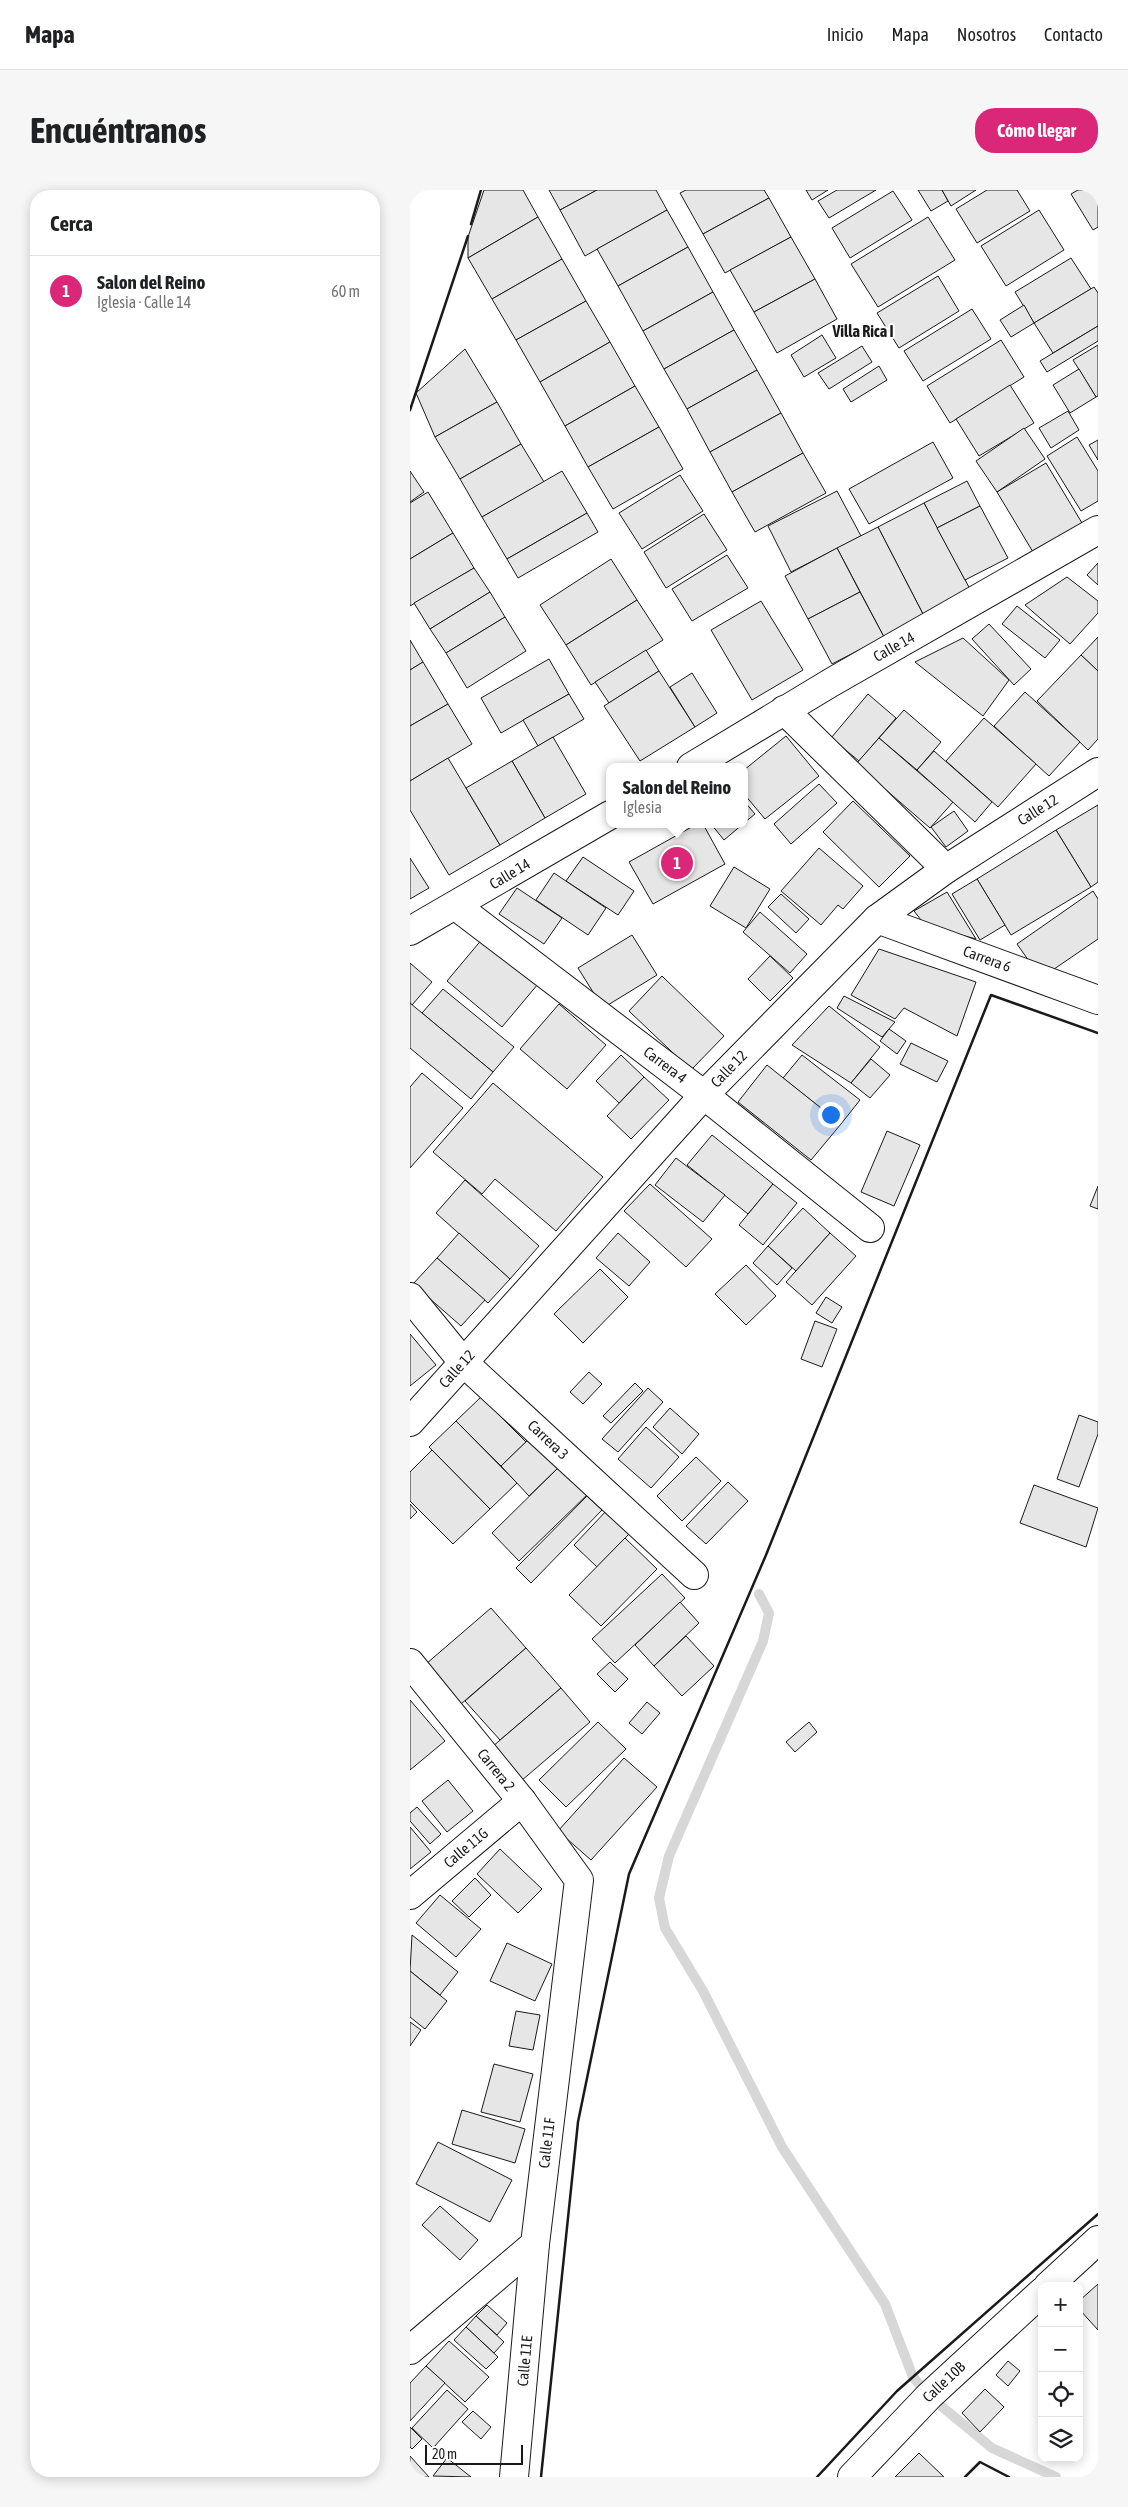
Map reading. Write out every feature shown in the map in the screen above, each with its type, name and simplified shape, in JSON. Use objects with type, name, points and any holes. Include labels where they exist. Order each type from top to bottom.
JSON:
[{"type":"street","name":"Calle 14","points":[[698,763],[784,710],[1098,530]]},
{"type":"street","points":[[784,710],[946,869]]},
{"type":"street","name":"Calle 12","points":[[410,1422],[704,1095],[877,919],[946,869],[1098,772]]},
{"type":"street","name":"Calle 14","points":[[410,931],[606,817]]},
{"type":"street","name":"Carrera 4","points":[[456,906],[704,1095],[870,1228]]},
{"type":"street","name":"Carrera 6","points":[[877,919],[1096,997]]},
{"type":"street","name":"Carrera 3","points":[[410,1298],[463,1362],[694,1574]]},
{"type":"street","name":"Carrera 2","points":[[410,1663],[522,1801],[579,1880]]},
{"type":"street","name":"Calle 11G","points":[[410,1895],[522,1801]]},
{"type":"street","name":"Calle 11F","points":[[535,2244],[579,1880]]},
{"type":"street","points":[[1052,2282],[1098,2240]]},
{"type":"street","points":[[410,2350],[535,2244]]},
{"type":"street","name":"Calle 11E","points":[[514,2477],[535,2244]]},
{"type":"street","name":"Calle 10B","points":[[852,2477],[929,2396],[1038,2296]]},
{"type":"building","points":[[484,190],[523,190],[538,217],[468,258],[468,237]]},
{"type":"building","points":[[549,190],[597,190],[560,210]]},
{"type":"building","points":[[597,190],[656,190],[667,210],[585,256],[560,210]]},
{"type":"building","points":[[686,190],[764,190],[769,198],[703,234],[680,193]]},
{"type":"building","points":[[806,190],[828,190],[812,200]]},
{"type":"building","points":[[837,190],[876,190],[829,218],[818,201]]},
{"type":"building","points":[[918,190],[942,190],[948,201],[931,211]]},
{"type":"building","points":[[942,190],[976,190],[951,206]]},
{"type":"building","points":[[987,190],[1017,190],[1030,211],[977,243],[956,209]]},
{"type":"building","points":[[1078,190],[1098,190],[1098,227],[1093,230],[1071,194]]},
{"type":"building","points":[[893,191],[912,220],[850,258],[832,228]]},
{"type":"building","points":[[769,198],[791,237],[725,273],[703,234]]},
{"type":"building","points":[[667,210],[688,247],[618,286],[597,249]]},
{"type":"building","points":[[1039,210],[1064,250],[1006,286],[981,246]]},
{"type":"building","points":[[538,217],[562,259],[492,299],[468,258]]},
{"type":"building","points":[[928,217],[955,260],[878,307],[851,264]]},
{"type":"building","points":[[791,237],[815,279],[754,312],[730,270]]},
{"type":"building","points":[[688,247],[713,292],[643,331],[618,286]]},
{"type":"building","points":[[1071,258],[1091,289],[1034,323],[1015,292]]},
{"type":"building","points":[[562,259],[586,301],[516,340],[492,299]]},
{"type":"building","points":[[938,276],[959,311],[899,348],[877,313]]},
{"type":"building","points":[[815,279],[837,319],[777,353],[754,312]]},
{"type":"building","points":[[1094,287],[1098,293],[1098,326],[1053,353],[1034,323]]},
{"type":"building","points":[[713,292],[734,330],[664,369],[643,331]]},
{"type":"building","points":[[586,301],[610,342],[540,382],[516,340]]},
{"type":"building","points":[[1024,305],[1034,323],[1011,337],[1000,320]]},
{"type":"building","points":[[972,309],[991,339],[923,381],[904,351]]},
{"type":"building","points":[[1098,326],[1098,341],[1047,372],[1040,361]]},
{"type":"building","points":[[734,330],[757,370],[687,409],[664,369]]},
{"type":"building","points":[[822,335],[836,358],[804,377],[791,355]]},
{"type":"building","points":[[1001,340],[1024,377],[950,423],[927,386]]},
{"type":"building","points":[[610,342],[635,386],[565,426],[540,382]]},
{"type":"building","points":[[1098,345],[1098,396],[1096,397],[1073,360]]},
{"type":"building","points":[[862,346],[872,362],[829,389],[818,373]]},
{"type":"building","points":[[465,349],[497,402],[435,437],[416,393]]},
{"type":"building","points":[[879,366],[887,380],[851,402],[843,389]]},
{"type":"building","points":[[1079,369],[1096,397],[1070,413],[1053,385]]},
{"type":"building","points":[[757,370],[781,413],[710,452],[687,409]]},
{"type":"building","points":[[1010,385],[1034,423],[979,456],[956,419]]},
{"type":"building","points":[[635,386],[659,427],[588,467],[565,426]]},
{"type":"building","points":[[497,402],[521,444],[460,479],[435,437]]},
{"type":"building","points":[[1068,411],[1079,430],[1051,448],[1039,428]]},
{"type":"building","points":[[781,413],[803,453],[732,492],[710,452]]},
{"type":"building","points":[[659,427],[683,469],[613,509],[588,467]]},
{"type":"building","points":[[1024,428],[1045,459],[997,492],[976,461]]},
{"type":"building","points":[[1077,437],[1098,471],[1098,501],[1081,511],[1047,456]]},
{"type":"building","points":[[1098,440],[1098,460],[1089,445]]},
{"type":"building","points":[[933,442],[953,478],[869,524],[849,489]]},
{"type":"building","points":[[521,444],[544,482],[482,517],[460,479]]},
{"type":"building","points":[[803,453],[826,493],[755,532],[732,492]]},
{"type":"building","points":[[1046,463],[1082,523],[1033,552],[997,492]]},
{"type":"building","points":[[410,471],[424,492],[410,502]]},
{"type":"building","points":[[562,471],[587,513],[507,559],[482,517]]},
{"type":"building","points":[[680,475],[703,511],[642,549],[619,513]]},
{"type":"building","points":[[967,481],[980,506],[937,528],[924,503]]},
{"type":"building","points":[[837,491],[861,536],[791,572],[768,526]]},
{"type":"building","points":[[428,492],[453,533],[410,559],[410,503]]},
{"type":"building","points":[[924,503],[971,591],[924,616],[878,527]]},
{"type":"building","points":[[980,506],[1008,558],[965,580],[937,528]]},
{"type":"building","points":[[587,513],[598,532],[518,578],[507,559]]},
{"type":"building","points":[[704,514],[727,550],[666,588],[644,552]]},
{"type":"building","points":[[878,527],[924,616],[884,637],[837,548]]},
{"type":"building","points":[[453,533],[474,568],[410,606],[410,559]]},
{"type":"building","points":[[837,548],[860,592],[808,619],[785,576]]},
{"type":"building","points":[[727,555],[748,588],[692,621],[672,589]]},
{"type":"building","points":[[611,559],[637,600],[566,645],[540,605]]},
{"type":"building","points":[[1098,563],[1098,585],[1087,575]]},
{"type":"building","points":[[474,568],[490,592],[430,629],[414,603]]},
{"type":"building","points":[[1067,577],[1098,601],[1098,613],[1070,644],[1025,605]]},
{"type":"building","points":[[490,592],[505,617],[446,653],[430,629]]},
{"type":"building","points":[[860,592],[884,637],[832,664],[808,619]]},
{"type":"building","points":[[637,600],[663,640],[591,685],[566,645]]},
{"type":"building","points":[[761,601],[803,670],[752,700],[711,630]]},
{"type":"building","points":[[1017,606],[1060,640],[1045,658],[1002,624]]},
{"type":"building","points":[[505,617],[526,651],[467,688],[446,653]]},
{"type":"building","points":[[989,624],[1031,669],[1014,685],[972,639]]},
{"type":"building","points":[[1098,637],[1098,671],[1081,655]]},
{"type":"building","points":[[963,638],[1009,680],[983,716],[915,662]]},
{"type":"building","points":[[410,640],[423,662],[410,670]]},
{"type":"building","points":[[646,650],[659,671],[609,703],[595,682]]},
{"type":"building","points":[[1081,655],[1098,671],[1098,739],[1088,750],[1037,701]]},
{"type":"building","points":[[549,659],[569,694],[501,733],[481,698]]},
{"type":"building","points":[[423,662],[448,704],[410,726],[410,670]]},
{"type":"building","points":[[659,671],[695,727],[640,761],[604,706]]},
{"type":"building","points":[[692,673],[717,713],[695,727],[670,687]]},
{"type":"building","points":[[1025,692],[1080,742],[1049,776],[994,726]]},
{"type":"building","points":[[569,694],[584,719],[538,746],[523,720]]},
{"type":"building","points":[[868,694],[896,718],[859,761],[831,738]]},
{"type":"building","points":[[448,704],[472,744],[410,781],[410,726]]},
{"type":"building","points":[[904,710],[941,742],[917,770],[879,738]]},
{"type":"building","points":[[984,718],[1036,764],[998,807],[946,761]]},
{"type":"building","points":[[786,736],[819,776],[765,819],[748,799],[748,767]]},
{"type":"building","points":[[553,737],[586,794],[545,818],[512,761]]},
{"type":"building","points":[[879,738],[953,802],[930,828],[856,764]]},
{"type":"building","points":[[934,751],[992,802],[975,822],[917,770]]},
{"type":"building","points":[[448,758],[500,845],[449,875],[410,810],[410,781]]},
{"type":"building","points":[[512,761],[545,818],[500,845],[466,788]]},
{"type":"building","points":[[819,784],[837,803],[791,844],[774,824]]},
{"type":"building","points":[[853,801],[910,856],[879,887],[823,832]]},
{"type":"building","points":[[1098,805],[1098,882],[1091,887],[1056,830]]},
{"type":"building","points":[[748,806],[755,814],[748,820]]},
{"type":"building","points":[[954,811],[968,831],[946,847],[931,827]]},
{"type":"building","points":[[690,828],[705,828],[725,864],[653,904],[629,862]]},
{"type":"building","points":[[714,828],[738,828],[724,840]]},
{"type":"building","points":[[1056,830],[1091,887],[1011,935],[977,879]]},
{"type":"building","points":[[819,848],[863,886],[843,909],[838,905],[821,925],[781,891]]},
{"type":"building","points":[[583,857],[634,891],[618,915],[566,881]]},
{"type":"building","points":[[410,858],[429,888],[410,899]]},
{"type":"building","points":[[734,867],[770,889],[746,928],[710,906]]},
{"type":"building","points":[[554,873],[606,908],[588,935],[536,900]]},
{"type":"building","points":[[977,879],[1005,925],[980,940],[952,894]]},
{"type":"building","points":[[517,888],[562,918],[544,944],[499,914]]},
{"type":"building","points":[[1093,891],[1098,899],[1098,939],[1041,978],[1017,944]]},
{"type":"building","points":[[947,892],[976,939],[925,925],[914,911]]},
{"type":"building","points":[[781,894],[809,919],[796,933],[768,907]]},
{"type":"building","points":[[760,912],[807,954],[790,973],[743,932]]},
{"type":"building","points":[[632,935],[657,975],[603,1008],[578,968]]},
{"type":"building","points":[[483,938],[538,984],[502,1027],[447,981]]},
{"type":"building","points":[[879,949],[976,982],[957,1036],[904,1008],[895,1019],[851,995]]},
{"type":"building","points":[[770,956],[793,978],[770,1001],[748,979]]},
{"type":"building","points":[[410,963],[432,982],[412,1005],[410,1003]]},
{"type":"building","points":[[662,976],[724,1036],[691,1070],[629,1011]]},
{"type":"building","points":[[443,989],[514,1047],[493,1072],[422,1013]]},
{"type":"building","points":[[844,996],[895,1022],[882,1037],[837,1008]]},
{"type":"building","points":[[410,1003],[493,1072],[471,1099],[410,1048]]},
{"type":"building","points":[[559,1004],[606,1045],[567,1089],[520,1049]]},
{"type":"building","points":[[829,1006],[880,1047],[851,1083],[792,1045]]},
{"type":"building","points":[[889,1029],[906,1041],[897,1054],[880,1041]]},
{"type":"building","points":[[911,1043],[948,1061],[937,1082],[900,1064]]},
{"type":"building","points":[[621,1055],[644,1077],[619,1103],[596,1081]]},
{"type":"building","points":[[802,1055],[860,1100],[841,1124],[783,1078]]},
{"type":"building","points":[[871,1059],[890,1075],[870,1098],[851,1083]]},
{"type":"building","points":[[767,1065],[841,1124],[811,1160],[738,1102]]},
{"type":"building","points":[[422,1073],[463,1108],[410,1168],[410,1087]]},
{"type":"building","points":[[644,1077],[669,1100],[631,1139],[607,1116]]},
{"type":"building","points":[[493,1083],[603,1177],[556,1231],[495,1179],[482,1194],[433,1152]]},
{"type":"building","points":[[887,1131],[920,1145],[894,1206],[861,1192]]},
{"type":"building","points":[[712,1135],[773,1184],[748,1214],[687,1165]]},
{"type":"building","points":[[676,1158],[725,1195],[703,1222],[655,1185]]},
{"type":"building","points":[[465,1180],[539,1246],[510,1279],[436,1213]]},
{"type":"building","points":[[650,1184],[712,1239],[686,1267],[624,1211]]},
{"type":"building","points":[[773,1184],[797,1203],[763,1245],[739,1225]]},
{"type":"building","points":[[1098,1186],[1098,1209],[1090,1206]]},
{"type":"building","points":[[803,1208],[830,1233],[796,1271],[768,1246]]},
{"type":"building","points":[[459,1233],[510,1279],[488,1303],[437,1258]]},
{"type":"building","points":[[618,1233],[650,1262],[629,1286],[596,1258]]},
{"type":"building","points":[[830,1233],[856,1256],[812,1305],[786,1282]]},
{"type":"building","points":[[768,1246],[792,1268],[777,1285],[753,1263]]},
{"type":"building","points":[[437,1258],[485,1300],[461,1326],[413,1284]]},
{"type":"building","points":[[746,1265],[776,1296],[746,1325],[715,1294]]},
{"type":"building","points":[[600,1269],[628,1297],[583,1343],[554,1314]]},
{"type":"building","points":[[826,1297],[842,1307],[832,1323],[816,1313]]},
{"type":"building","points":[[815,1321],[837,1329],[822,1367],[801,1359]]},
{"type":"building","points":[[410,1334],[436,1365],[410,1386]]},
{"type":"building","points":[[589,1372],[602,1384],[583,1404],[570,1392]]},
{"type":"building","points":[[635,1383],[643,1391],[611,1423],[603,1416]]},
{"type":"building","points":[[648,1388],[663,1402],[618,1452],[602,1439]]},
{"type":"building","points":[[481,1397],[526,1442],[501,1466],[456,1421]]},
{"type":"building","points":[[670,1408],[699,1434],[682,1454],[653,1427]]},
{"type":"building","points":[[1079,1415],[1098,1422],[1098,1434],[1079,1487],[1057,1479]]},
{"type":"building","points":[[456,1421],[517,1483],[490,1509],[429,1447]]},
{"type":"building","points":[[646,1427],[679,1457],[651,1488],[618,1459]]},
{"type":"building","points":[[531,1437],[559,1467],[529,1496],[501,1466]]},
{"type":"building","points":[[432,1450],[490,1509],[453,1544],[410,1501],[410,1472]]},
{"type":"building","points":[[696,1457],[721,1481],[682,1521],[657,1496]]},
{"type":"building","points":[[559,1467],[591,1491],[519,1561],[492,1533]]},
{"type":"building","points":[[728,1482],[748,1501],[706,1544],[686,1526]]},
{"type":"building","points":[[1034,1485],[1098,1508],[1086,1547],[1020,1523]]},
{"type":"building","points":[[587,1496],[602,1510],[531,1583],[516,1568]]},
{"type":"building","points":[[410,1504],[417,1512],[410,1519]]},
{"type":"building","points":[[608,1509],[631,1532],[597,1567],[574,1545]]},
{"type":"building","points":[[625,1538],[657,1569],[601,1626],[569,1595]]},
{"type":"building","points":[[662,1574],[685,1598],[615,1663],[592,1639]]},
{"type":"building","points":[[680,1602],[699,1623],[654,1666],[635,1645]]},
{"type":"building","points":[[491,1608],[526,1648],[461,1704],[426,1664]]},
{"type":"building","points":[[686,1636],[714,1666],[682,1696],[654,1666]]},
{"type":"building","points":[[526,1648],[561,1688],[500,1740],[465,1701]]},
{"type":"building","points":[[610,1662],[628,1679],[615,1692],[597,1674]]},
{"type":"building","points":[[561,1688],[590,1722],[521,1781],[492,1747]]},
{"type":"building","points":[[410,1700],[445,1741],[410,1770]]},
{"type":"building","points":[[647,1702],[660,1713],[642,1734],[629,1723]]},
{"type":"building","points":[[598,1722],[626,1749],[566,1807],[539,1780]]},
{"type":"building","points":[[809,1722],[817,1732],[795,1752],[786,1742]]},
{"type":"building","points":[[624,1758],[657,1787],[591,1860],[558,1831]]},
{"type":"building","points":[[448,1780],[473,1811],[447,1832],[422,1801]]},
{"type":"building","points":[[417,1807],[441,1834],[430,1844],[410,1821],[410,1813]]},
{"type":"building","points":[[410,1827],[431,1852],[410,1869]]},
{"type":"building","points":[[500,1849],[542,1889],[518,1913],[477,1874]]},
{"type":"building","points":[[475,1878],[491,1895],[469,1917],[452,1901]]},
{"type":"building","points":[[440,1895],[481,1929],[456,1957],[416,1923]]},
{"type":"building","points":[[412,1935],[458,1972],[440,1995],[410,1971]]},
{"type":"building","points":[[507,1943],[552,1964],[535,2001],[490,1981]]},
{"type":"building","points":[[410,1971],[447,2001],[425,2029],[410,2017]]},
{"type":"building","points":[[516,2011],[540,2015],[533,2050],[509,2046]]},
{"type":"building","points":[[410,2022],[421,2030],[410,2046]]},
{"type":"building","points":[[494,2064],[533,2074],[520,2122],[481,2112]]},
{"type":"building","points":[[462,2110],[525,2129],[515,2163],[452,2144]]},
{"type":"building","points":[[438,2142],[512,2180],[490,2222],[416,2184]]},
{"type":"building","points":[[440,2206],[478,2240],[460,2260],[422,2225]]},
{"type":"building","points":[[1098,2284],[1098,2330],[1083,2313],[1083,2297]]},
{"type":"building","points":[[487,2305],[507,2323],[497,2335],[476,2316]]},
{"type":"building","points":[[476,2316],[504,2342],[494,2353],[466,2327]]},
{"type":"building","points":[[466,2327],[498,2357],[486,2369],[454,2340]]},
{"type":"building","points":[[449,2341],[489,2377],[465,2402],[426,2366]]},
{"type":"building","points":[[1008,2361],[1020,2371],[1008,2386],[996,2375]]},
{"type":"building","points":[[426,2366],[445,2383],[410,2421],[410,2383]]},
{"type":"building","points":[[985,2389],[1004,2407],[980,2432],[962,2413]]},
{"type":"building","points":[[447,2390],[468,2409],[433,2448],[412,2428]]},
{"type":"building","points":[[473,2411],[491,2427],[481,2439],[462,2422]]},
{"type":"building","points":[[410,2427],[422,2439],[412,2449],[410,2447]]},
{"type":"building","points":[[919,2453],[944,2477],[895,2477]]},
{"type":"building","points":[[410,2456],[429,2477],[410,2477]]},
{"type":"building","points":[[447,2458],[471,2477],[433,2476]]},
{"type":"waterway","points":[[759,1594],[769,1613],[763,1641],[669,1856],[659,1898],[665,1928],[703,1991],[782,2147],[885,2304],[913,2377],[929,2396],[992,2448],[1056,2477]]},
{"type":"wall","points":[[471,224],[481,190]]},
{"type":"wall","points":[[410,410],[468,236]]},
{"type":"wall","points":[[541,2477],[578,2122],[629,1874],[766,1555],[991,995],[1098,1033]]},
{"type":"wall","points":[[817,2477],[897,2391],[1098,2214]]},
{"type":"wall","points":[[965,2477],[980,2462],[1009,2477]]},
{"type":"place","name":"Salon del Reino","points":[[677,863]]},
{"type":"district","name":"Villa Rica I","points":[[863,331]]}]
